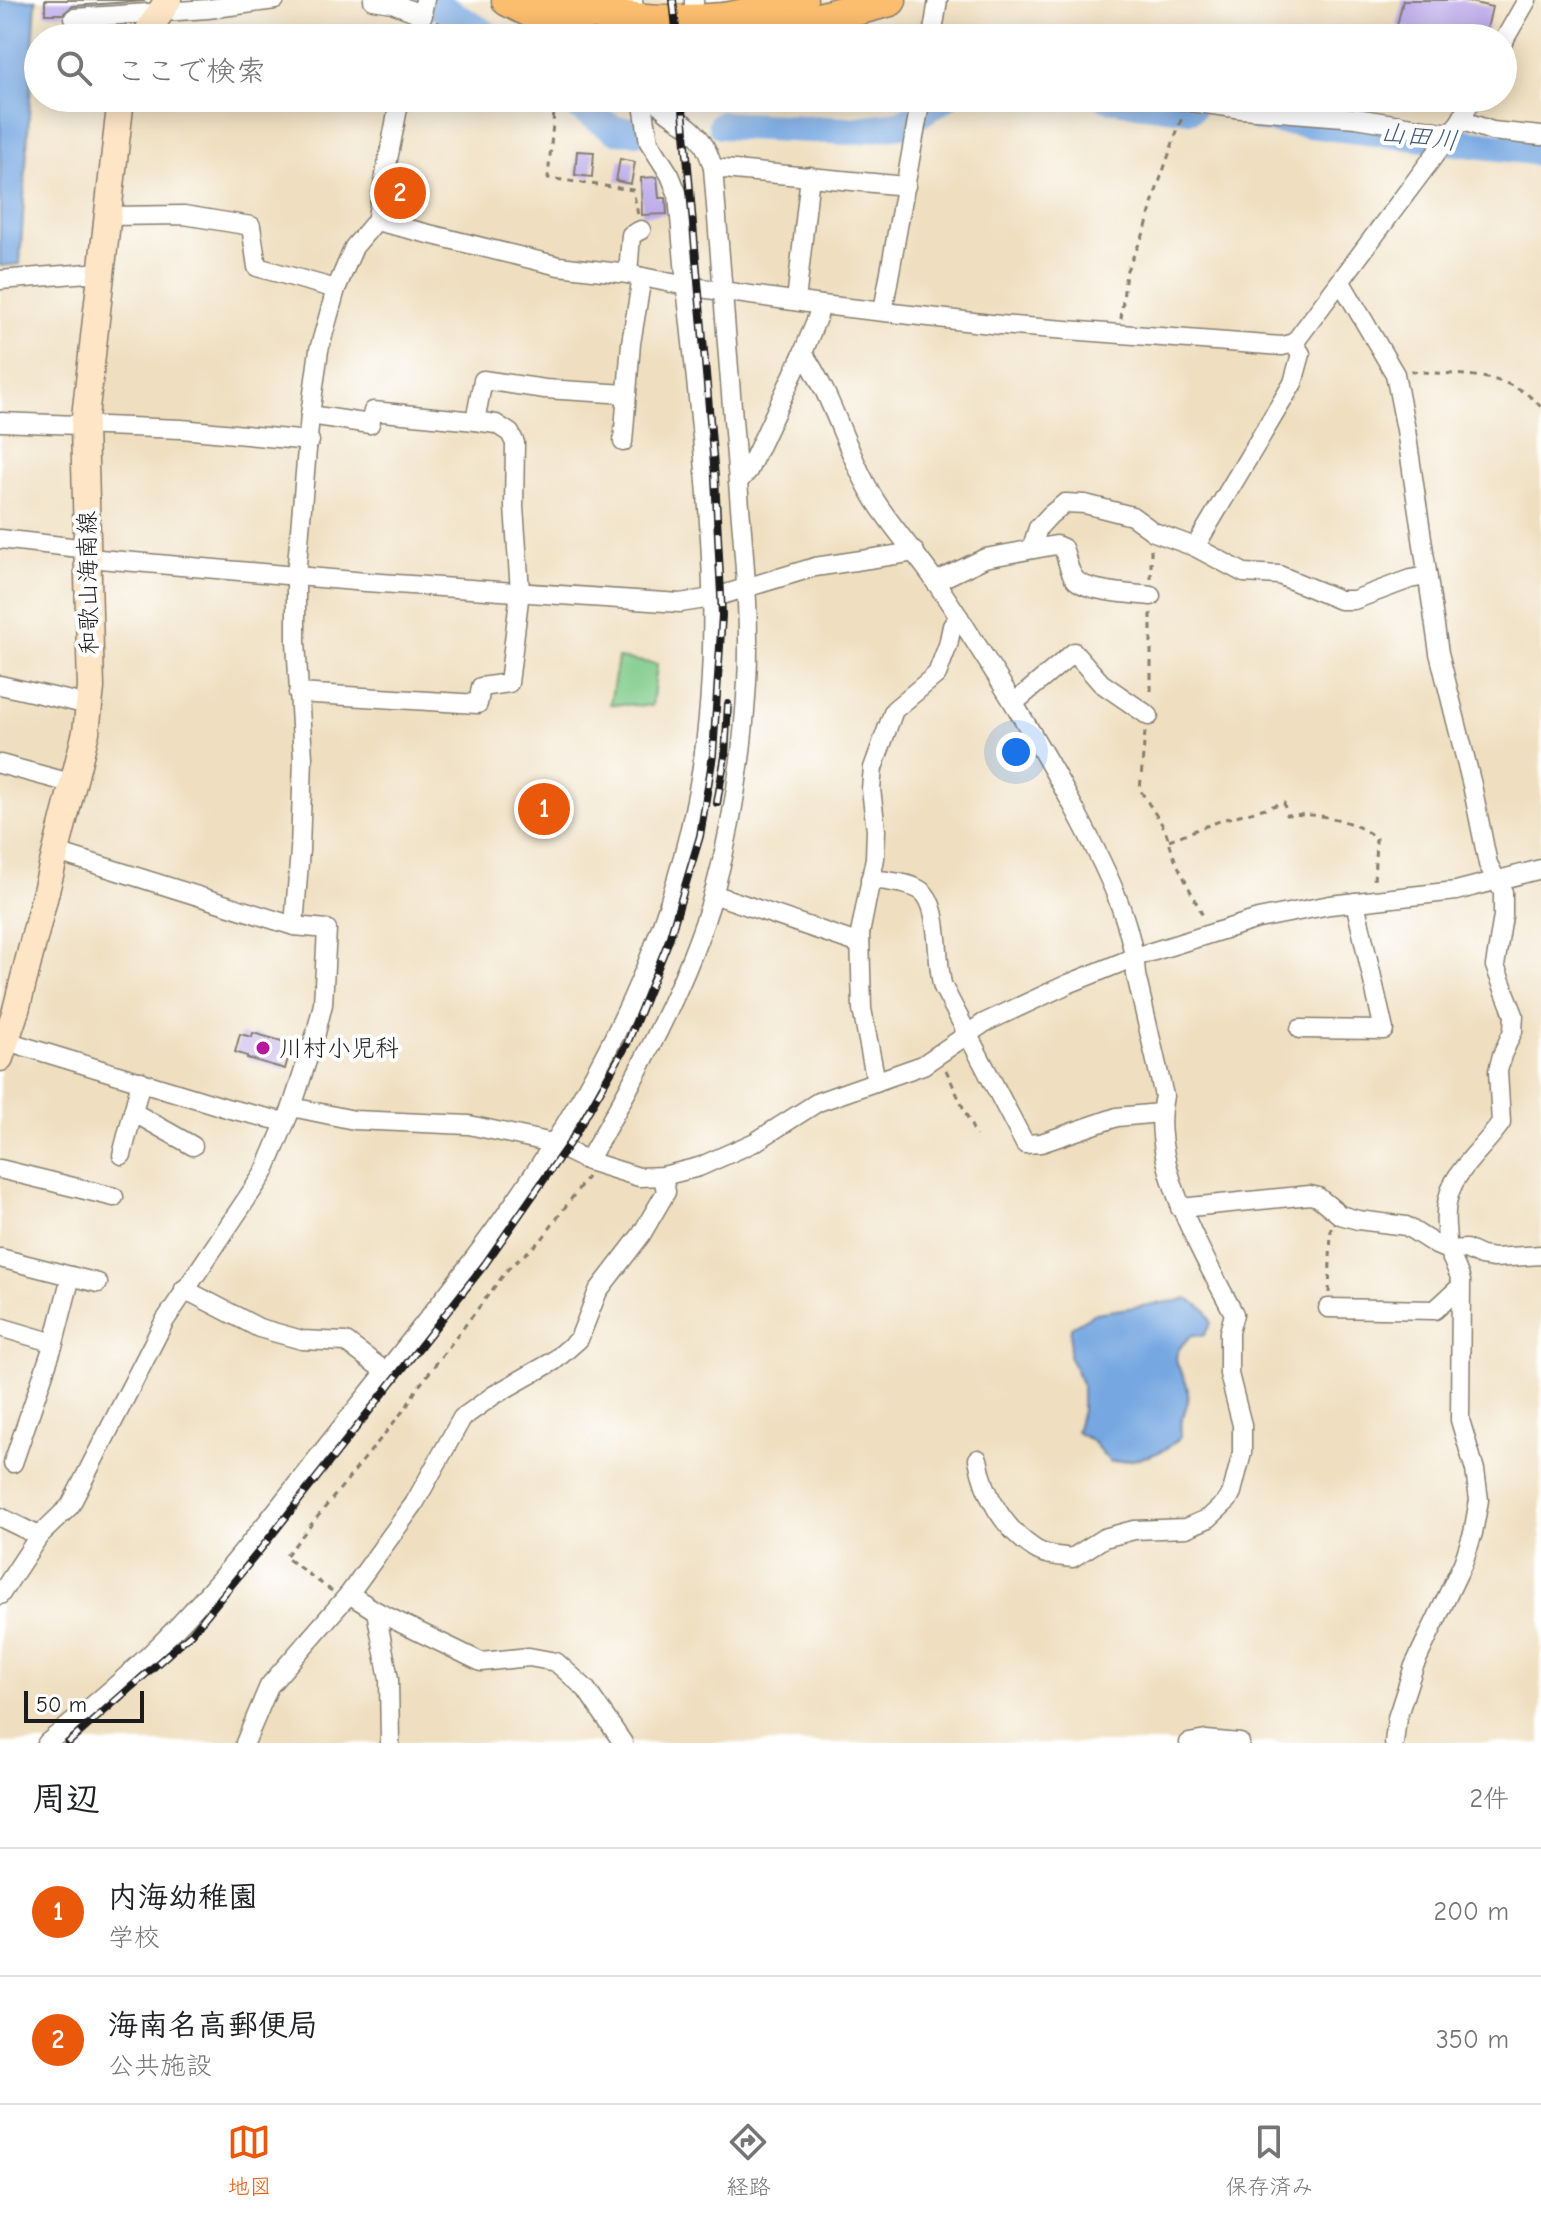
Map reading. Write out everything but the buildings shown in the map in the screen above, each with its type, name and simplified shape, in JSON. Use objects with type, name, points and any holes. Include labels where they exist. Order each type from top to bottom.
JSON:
[{"type":"highway","points":[[508,0],[552,22],[631,24],[664,22],[694,10],[725,18],[801,0]]},
{"type":"highway","points":[[552,0],[631,24]]},
{"type":"highway","points":[[800,24],[890,0]]},
{"type":"main road","name":"和歌山海南線","points":[[2,1046],[8,1008],[57,852],[89,705],[84,426],[120,112]]},
{"type":"street","points":[[74,18],[163,7],[275,0]]},
{"type":"street","points":[[373,0],[424,8]]},
{"type":"street","points":[[934,24],[938,0]]},
{"type":"street","points":[[1513,24],[1527,0]]},
{"type":"street","points":[[294,926],[303,758],[298,693],[296,576],[310,415],[319,350],[336,289],[354,247],[376,221],[397,112]]},
{"type":"street","points":[[47,1743],[150,1654],[199,1603],[386,1372],[488,1241],[555,1146],[603,1061],[642,981],[676,882],[698,791],[709,713],[712,598],[707,498],[678,195],[670,175],[649,142],[644,112]]},
{"type":"street","points":[[592,1162],[670,1005],[713,894],[727,837],[741,748],[747,681],[745,587],[713,168],[706,147],[694,130],[668,112]]},
{"type":"street","points":[[883,311],[919,112]]},
{"type":"street","points":[[1289,112],[1356,118],[1449,134],[1492,131],[1541,136]]},
{"type":"street","points":[[376,221],[559,266],[822,305],[1119,336],[1282,346],[1294,343],[1463,112]]},
{"type":"street","points":[[713,168],[906,186]]},
{"type":"street","points":[[796,301],[810,176]]},
{"type":"street","points":[[109,216],[184,215],[251,226],[257,267],[336,289]]},
{"type":"street","points":[[623,442],[635,275],[631,235],[641,230]]},
{"type":"street","points":[[0,280],[101,272]]},
{"type":"street","points":[[1341,282],[1392,369],[1406,430],[1439,653],[1488,864],[1503,892],[1503,916],[1495,966],[1514,1015],[1513,1031],[1498,1071],[1501,1123],[1458,1175],[1444,1207],[1448,1250],[1457,1265],[1460,1287],[1460,1420],[1475,1470],[1479,1500],[1463,1563],[1414,1666],[1397,1718],[1394,1743]]},
{"type":"street","points":[[738,482],[748,471],[822,305]]},
{"type":"street","points":[[1195,547],[1293,383],[1301,354],[1294,343]]},
{"type":"street","points":[[803,353],[817,373],[851,458],[876,502],[915,552],[1014,703],[1061,782],[1108,873],[1135,957],[1136,975],[1164,1096],[1160,1113],[1163,1141],[1180,1208],[1234,1314],[1229,1332],[1229,1374],[1242,1425],[1242,1453],[1228,1500],[1209,1518],[1186,1528],[1134,1530],[1104,1538],[1072,1558],[1037,1551],[1001,1518],[981,1479],[978,1459]]},
{"type":"street","points":[[475,421],[483,380],[545,389],[627,394]]},
{"type":"street","points":[[298,693],[478,704],[481,687],[509,683],[520,591],[514,507],[515,443],[510,433],[496,424],[373,411],[370,424],[310,415]]},
{"type":"street","points":[[0,422],[181,429],[310,441]]},
{"type":"street","points":[[1032,547],[1038,528],[1050,515],[1065,503],[1085,504],[1132,516],[1151,529],[1195,547],[1244,573],[1279,575],[1340,600],[1354,600],[1410,579],[1427,576]]},
{"type":"street","points":[[0,539],[88,553],[296,576],[680,603],[712,598],[815,567],[915,552]]},
{"type":"street","points":[[935,582],[985,558],[1032,547],[1060,545],[1072,576],[1082,584],[1151,596]]},
{"type":"street","points":[[876,1082],[862,1009],[860,944],[875,858],[876,830],[871,789],[873,768],[894,710],[937,674],[952,626],[959,617]]},
{"type":"street","points":[[1014,703],[1074,652],[1101,683],[1149,716]]},
{"type":"street","points":[[0,685],[89,705]]},
{"type":"street","points":[[0,764],[74,784]]},
{"type":"street","points":[[0,1595],[39,1536],[70,1506],[122,1401],[184,1289],[264,1173],[289,1114],[323,1004],[327,929],[294,926],[57,852]]},
{"type":"street","points":[[2,1046],[141,1081],[230,1109],[354,1120],[469,1125],[555,1146],[639,1177],[663,1176],[699,1167],[755,1142],[818,1102],[923,1065],[984,1023],[1135,957],[1258,919],[1365,901],[1456,891],[1541,869]]},
{"type":"street","points":[[870,879],[910,886],[921,890],[926,896],[934,919],[940,977],[1025,1144],[1041,1143],[1117,1117],[1160,1113]]},
{"type":"street","points":[[713,894],[860,944]]},
{"type":"street","points":[[1300,1029],[1384,1030],[1365,901]]},
{"type":"street","points":[[122,1155],[141,1081]]},
{"type":"street","points":[[133,1112],[193,1146]]},
{"type":"street","points":[[0,1169],[114,1197]]},
{"type":"street","points":[[245,1743],[269,1686],[346,1597],[414,1504],[462,1418],[494,1395],[554,1361],[579,1339],[598,1291],[641,1235],[666,1192],[663,1176]]},
{"type":"street","points":[[1180,1208],[1310,1195],[1350,1218],[1406,1226],[1448,1250],[1466,1249],[1494,1258],[1541,1255]]},
{"type":"street","points":[[0,1258],[98,1283]]},
{"type":"street","points":[[13,1463],[54,1343],[71,1276]]},
{"type":"street","points":[[1328,1308],[1435,1310],[1460,1287]]},
{"type":"street","points":[[184,1289],[259,1328],[302,1340],[346,1342],[386,1372]]},
{"type":"street","points":[[0,1327],[54,1343]]},
{"type":"street","points":[[0,1517],[39,1536]]},
{"type":"street","points":[[346,1597],[481,1662],[529,1657],[556,1662],[586,1689],[623,1743]]},
{"type":"street","points":[[376,1611],[389,1679],[390,1743]]},
{"type":"street","points":[[1189,1743],[1206,1740],[1240,1743]]},
{"type":"path","points":[[424,8],[446,24]]},
{"type":"path","points":[[554,112],[548,178],[633,190],[641,230]]},
{"type":"path","points":[[1119,336],[1126,272],[1145,231],[1157,186],[1185,112]]},
{"type":"path","points":[[1392,369],[1495,379],[1524,390],[1539,403]]},
{"type":"path","points":[[1151,529],[1151,696],[1140,790],[1158,814],[1175,860],[1210,932]]},
{"type":"path","points":[[1169,840],[1225,819],[1284,803],[1286,815],[1312,813],[1327,816],[1367,831],[1376,838],[1365,901]]},
{"type":"path","points":[[939,1054],[976,1136]]},
{"type":"path","points":[[346,1597],[285,1557],[407,1406],[508,1269],[542,1239],[592,1162]]},
{"type":"path","points":[[1328,1308],[1332,1209]]},
{"type":"green space","points":[[618,658],[657,664],[652,706],[610,704]]},
{"type":"water","points":[[0,0],[36,0],[35,24],[24,24],[24,112],[29,112],[20,264],[0,266]]},
{"type":"water","points":[[1189,1299],[1206,1310],[1211,1323],[1204,1335],[1192,1335],[1177,1353],[1176,1360],[1188,1388],[1181,1436],[1166,1448],[1148,1456],[1110,1462],[1091,1440],[1076,1432],[1082,1410],[1082,1383],[1069,1356],[1071,1327],[1095,1313]]},
{"type":"waterway","name":"山田川","points":[[429,0],[469,24]]},
{"type":"waterway","name":"山田川","points":[[587,112],[615,130],[636,131]]},
{"type":"waterway","name":"山田川","points":[[722,125],[850,131],[902,124],[922,112]]},
{"type":"waterway","name":"山田川","points":[[1260,118],[1541,152]]},
{"type":"railway","points":[[673,0],[676,24]]},
{"type":"railway","points":[[68,1743],[192,1633],[485,1264],[573,1138],[627,1044],[669,940],[700,836],[713,755],[722,615],[715,477],[683,112]]},
{"type":"railway","points":[[717,803],[725,756],[728,704]]},
{"type":"place","name":"海南名高郵便局","points":[[400,193]]},
{"type":"place","name":"内海幼稚園","points":[[544,809]]},
{"type":"place","name":"川村小児科","points":[[263,1048]]}]
